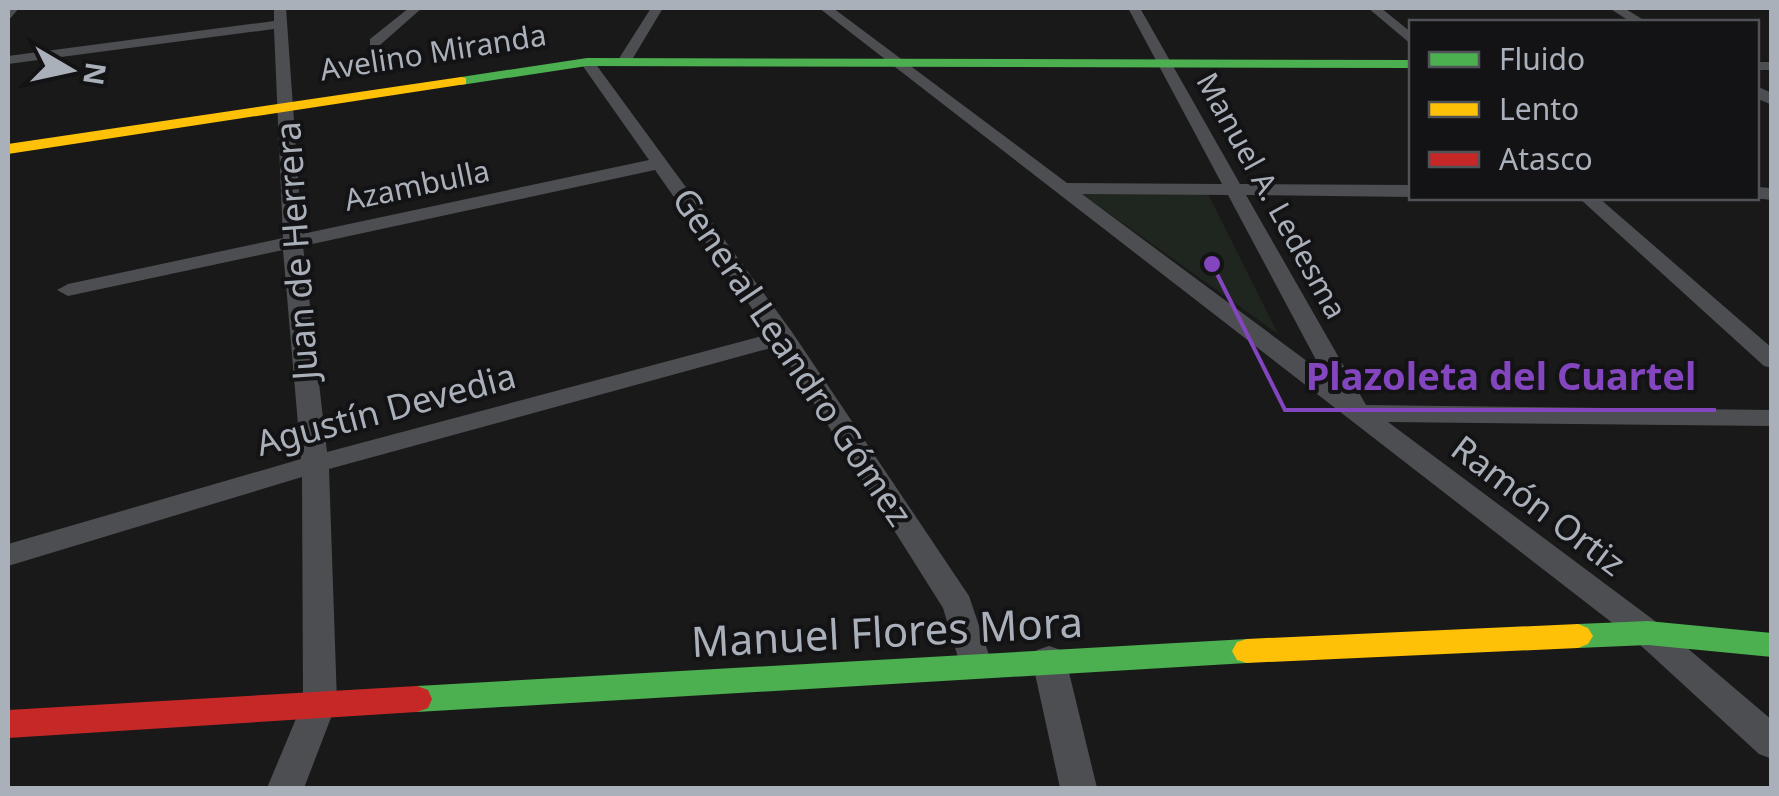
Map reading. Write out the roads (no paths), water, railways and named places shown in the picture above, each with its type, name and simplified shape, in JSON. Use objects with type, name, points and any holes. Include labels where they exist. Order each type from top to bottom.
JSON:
[{"type":"street","points":[[8,17],[13,8]]},
{"type":"street","points":[[375,42],[416,8]]},
{"type":"street","points":[[625,60],[656,8]]},
{"type":"street","name":"Ramón Ortiz","points":[[825,8],[1648,632],[1772,743]]},
{"type":"street","name":"Manuel A. Ledesma","points":[[1134,8],[1358,413]]},
{"type":"street","points":[[1374,8],[1409,38]]},
{"type":"street","points":[[8,60],[280,16]]},
{"type":"street","name":"Juan de Herrera","points":[[280,16],[294,244],[314,464],[320,702],[286,788]]},
{"type":"street","name":"Avelino Miranda","points":[[8,149],[588,62],[1409,64]]},
{"type":"street","name":"General Leandro Gómez","points":[[588,62],[784,337],[958,606],[975,664]]},
{"type":"street","name":"Azambulla","points":[[68,290],[660,163]]},
{"type":"street","points":[[1060,188],[1409,190]]},
{"type":"street","points":[[1590,200],[1772,361]]},
{"type":"street","name":"Agustín Devedia","points":[[8,555],[314,464],[784,337]]},
{"type":"street","points":[[1358,413],[1772,418]]},
{"type":"street","name":"Manuel Flores Mora","points":[[8,724],[975,664],[1648,632],[1772,645]]},
{"type":"street","points":[[1048,660],[1079,788]]},
{"type":"place","name":"Plazoleta del Cuartel","points":[[1212,264]]}]
